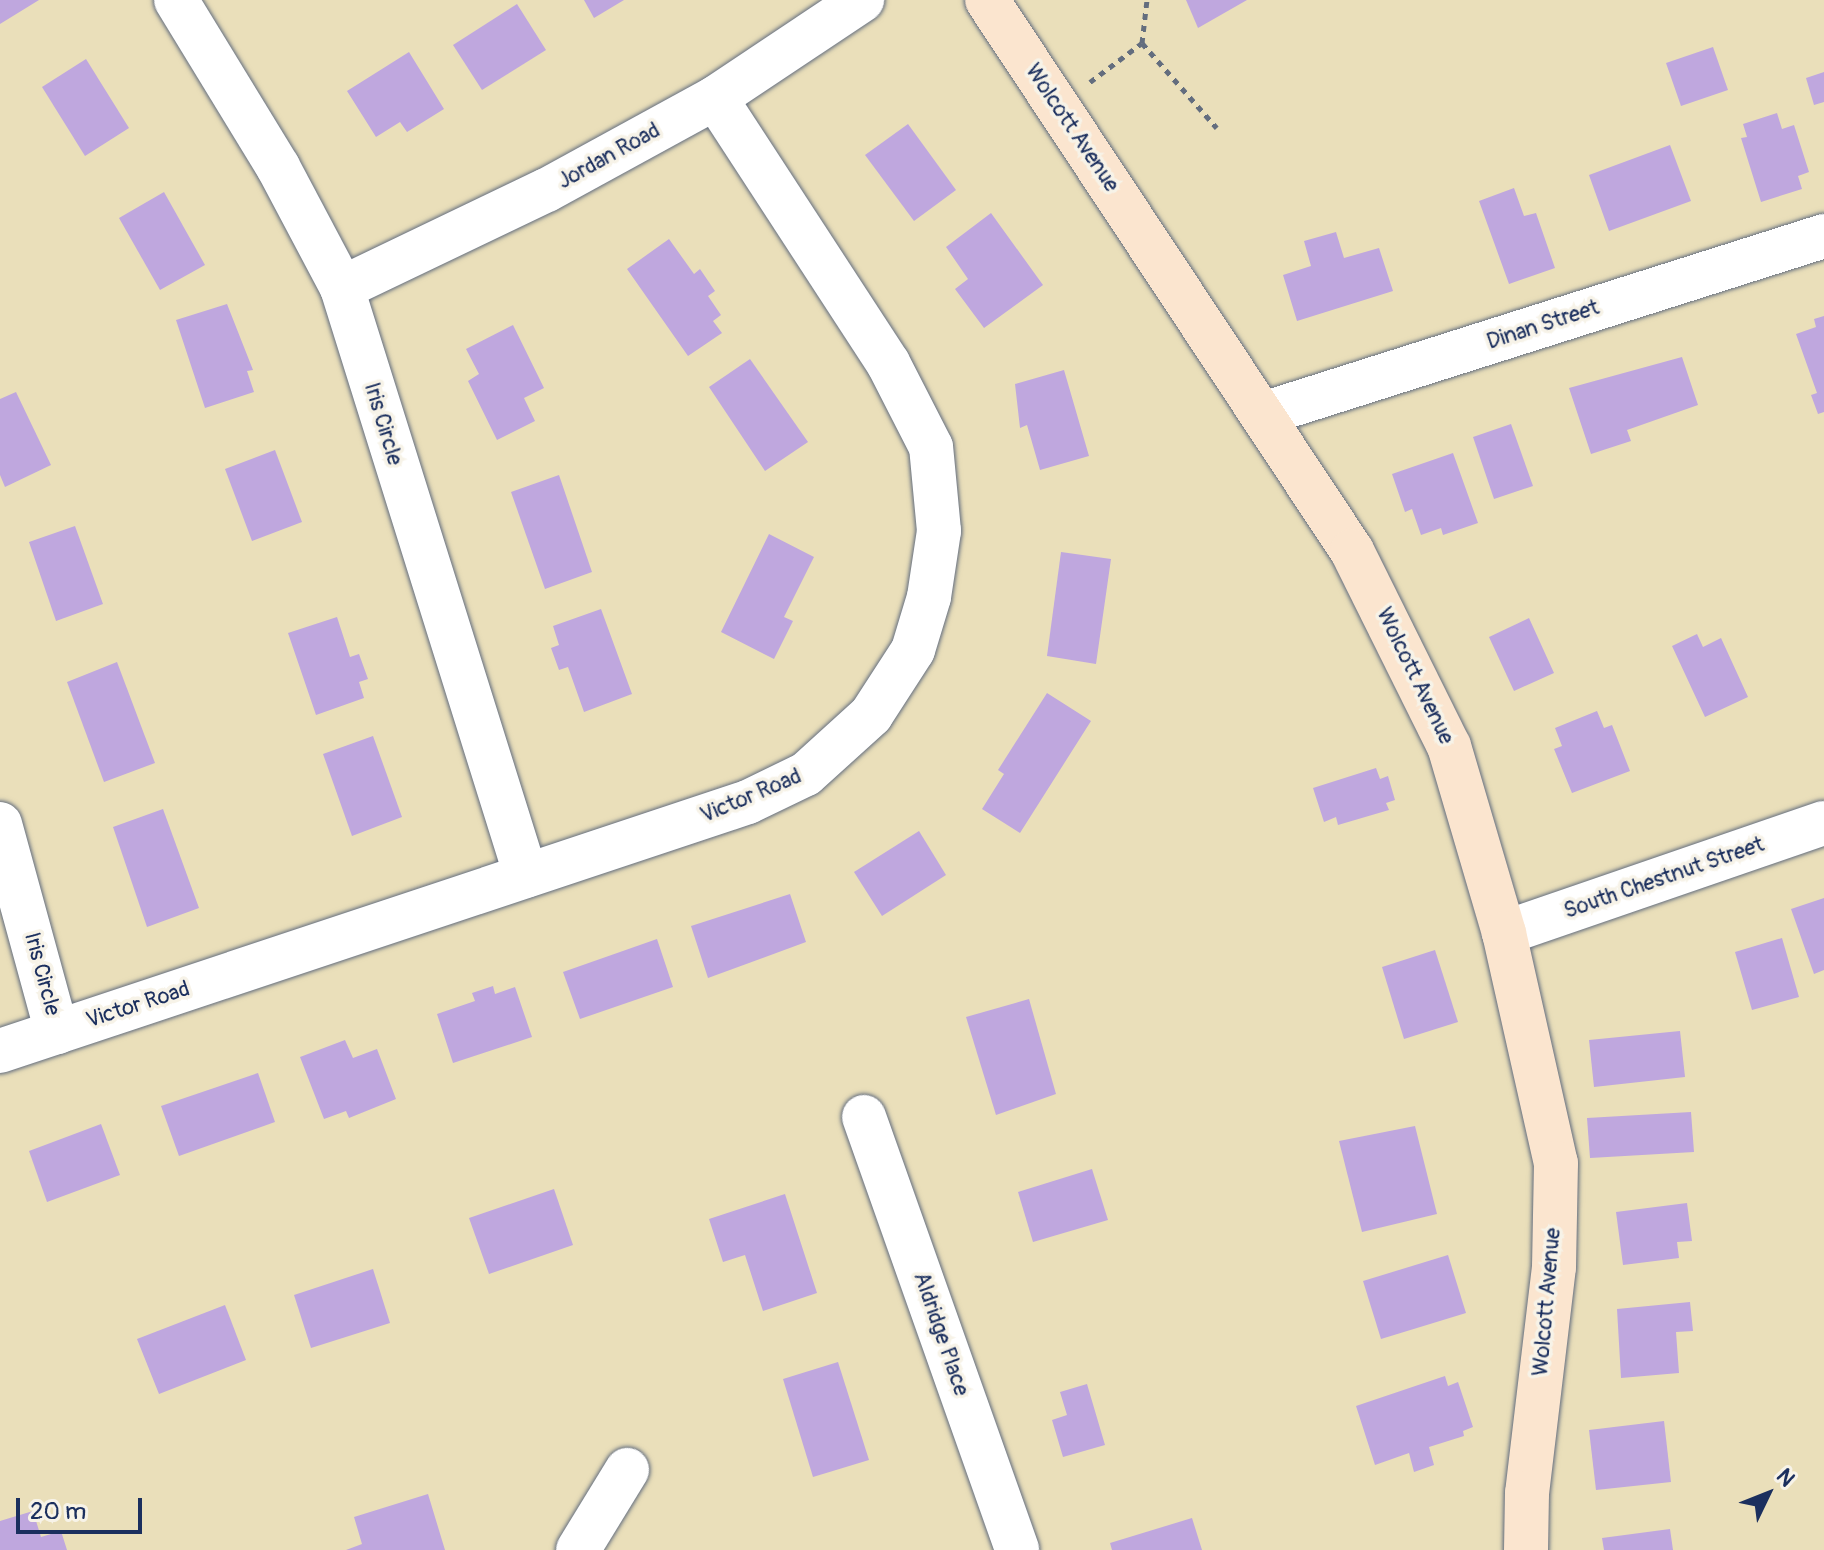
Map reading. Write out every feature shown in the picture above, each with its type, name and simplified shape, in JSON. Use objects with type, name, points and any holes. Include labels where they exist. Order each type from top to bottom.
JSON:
[{"type":"main road","name":"Wolcott Avenue","points":[[987,0],[1352,551],[1426,690],[1449,746],[1504,933],[1556,1163],[1554,1267],[1527,1493],[1526,1550]]},
{"type":"street","name":"Iris Circle","points":[[176,0],[278,167],[342,288],[526,876]]},
{"type":"street","name":"Jordan Road","points":[[342,288],[547,190],[715,98],[862,0]]},
{"type":"street","name":"Victor Road","points":[[0,1051],[748,802],[806,774],[871,715],[913,650],[929,597],[939,531],[931,447],[888,363],[715,98]]},
{"type":"street","name":"Dinan Street","points":[[1263,414],[1824,236]]},
{"type":"street","name":"South Chestnut Street","points":[[1504,933],[1824,823]]},
{"type":"street","name":"Iris Circle","points":[[0,824],[57,1032]]},
{"type":"street","name":"Aldridge Place","points":[[864,1117],[1017,1550]]},
{"type":"street","points":[[578,1550],[627,1470]]},
{"type":"path","points":[[1080,90],[1142,43],[1147,0]]},
{"type":"path","points":[[1142,43],[1217,128]]},
{"type":"building","points":[[0,0],[39,0],[0,24]]},
{"type":"building","points":[[584,0],[624,0],[594,18]]},
{"type":"building","points":[[1186,0],[1247,0],[1198,28]]},
{"type":"building","points":[[517,4],[546,50],[482,90],[453,45]]},
{"type":"building","points":[[1713,47],[1728,90],[1681,106],[1666,63]]},
{"type":"building","points":[[409,52],[444,109],[407,132],[400,122],[376,137],[347,91]]},
{"type":"building","points":[[86,59],[129,128],[85,156],[42,87]]},
{"type":"building","points":[[1824,72],[1824,102],[1814,105],[1806,78]]},
{"type":"building","points":[[1777,113],[1782,129],[1794,125],[1809,172],[1798,176],[1802,189],[1761,202],[1741,138],[1747,137],[1743,124]]},
{"type":"building","points":[[908,124],[956,190],[914,221],[865,155]]},
{"type":"building","points":[[1670,145],[1691,201],[1609,231],[1589,175]]},
{"type":"building","points":[[1514,188],[1524,216],[1536,213],[1555,268],[1509,284],[1479,201]]},
{"type":"building","points":[[164,192],[205,265],[160,290],[119,218]]},
{"type":"building","points":[[991,213],[1043,285],[984,328],[955,289],[968,279],[946,247]]},
{"type":"building","points":[[1336,232],[1344,258],[1379,248],[1393,291],[1297,321],[1283,275],[1311,266],[1304,241]]},
{"type":"building","points":[[669,239],[694,274],[700,269],[715,291],[708,296],[721,315],[713,321],[722,333],[688,356],[627,269]]},
{"type":"building","points":[[227,304],[253,370],[247,371],[254,392],[205,408],[176,320]]},
{"type":"building","points":[[1824,316],[1824,412],[1818,414],[1811,395],[1817,393],[1796,334],[1816,327],[1814,319]]},
{"type":"building","points":[[513,325],[544,388],[524,398],[535,421],[497,440],[468,381],[479,374],[466,349]]},
{"type":"building","points":[[1682,357],[1698,405],[1627,430],[1631,441],[1591,454],[1569,388]]},
{"type":"building","points":[[750,359],[808,442],[765,471],[709,387]]},
{"type":"building","points":[[1064,370],[1089,456],[1040,470],[1027,425],[1020,428],[1015,384]]},
{"type":"building","points":[[16,392],[51,465],[5,487],[0,475],[0,399]]},
{"type":"building","points":[[1511,424],[1533,486],[1494,499],[1473,437]]},
{"type":"building","points":[[275,450],[302,522],[252,541],[225,469]]},
{"type":"building","points":[[1453,453],[1478,523],[1443,535],[1441,528],[1421,535],[1412,509],[1405,512],[1392,474]]},
{"type":"building","points":[[559,475],[592,572],[545,589],[511,492]]},
{"type":"building","points":[[75,526],[103,604],[56,621],[29,542]]},
{"type":"building","points":[[769,534],[814,557],[784,617],[793,621],[774,659],[721,632]]},
{"type":"building","points":[[1061,552],[1111,559],[1096,664],[1047,656]]},
{"type":"building","points":[[601,609],[632,694],[584,712],[568,667],[559,670],[551,648],[559,645],[553,626]]},
{"type":"building","points":[[337,617],[350,657],[359,654],[368,679],[359,682],[364,698],[316,715],[288,633]]},
{"type":"building","points":[[1529,618],[1554,673],[1514,691],[1489,637]]},
{"type":"building","points":[[1697,634],[1703,647],[1721,638],[1748,697],[1705,717],[1672,646]]},
{"type":"building","points":[[117,662],[155,763],[104,782],[67,682]]},
{"type":"building","points":[[1047,693],[1091,721],[1020,833],[982,809],[1004,774],[998,770]]},
{"type":"building","points":[[1597,711],[1604,728],[1612,725],[1630,771],[1572,793],[1554,749],[1562,746],[1555,728]]},
{"type":"building","points":[[373,736],[402,817],[352,836],[323,754]]},
{"type":"building","points":[[1376,768],[1380,779],[1388,776],[1395,800],[1386,803],[1389,810],[1338,825],[1336,817],[1324,822],[1313,788]]},
{"type":"building","points":[[163,809],[199,908],[147,927],[113,827]]},
{"type":"building","points":[[919,831],[946,875],[882,916],[854,872]]},
{"type":"building","points":[[790,894],[806,942],[708,978],[691,926]]},
{"type":"building","points":[[1824,898],[1824,970],[1814,974],[1791,909]]},
{"type":"building","points":[[1782,938],[1799,997],[1752,1010],[1735,952]]},
{"type":"building","points":[[657,939],[673,987],[580,1019],[563,972]]},
{"type":"building","points":[[1435,950],[1458,1022],[1404,1039],[1382,967]]},
{"type":"building","points":[[493,986],[495,994],[515,987],[532,1037],[453,1063],[437,1014],[475,1001],[472,993]]},
{"type":"building","points":[[1029,999],[1056,1094],[996,1115],[966,1017]]},
{"type":"building","points":[[1680,1031],[1685,1077],[1594,1087],[1589,1040]]},
{"type":"building","points":[[345,1040],[353,1058],[377,1049],[396,1099],[349,1118],[346,1111],[324,1119],[300,1057]]},
{"type":"building","points":[[258,1073],[275,1122],[179,1156],[161,1106]]},
{"type":"building","points":[[1691,1112],[1694,1152],[1590,1158],[1587,1118]]},
{"type":"building","points":[[101,1124],[120,1175],[47,1202],[29,1151]]},
{"type":"building","points":[[1415,1126],[1437,1214],[1362,1232],[1339,1141]]},
{"type":"building","points":[[1092,1169],[1108,1220],[1033,1242],[1018,1192]]},
{"type":"building","points":[[554,1189],[573,1245],[489,1274],[469,1218]]},
{"type":"building","points":[[785,1194],[817,1293],[763,1311],[745,1255],[723,1262],[709,1219]]},
{"type":"building","points":[[1687,1203],[1692,1241],[1677,1242],[1679,1258],[1623,1265],[1616,1212]]},
{"type":"building","points":[[1448,1255],[1466,1313],[1381,1339],[1363,1281]]},
{"type":"building","points":[[373,1269],[390,1323],[311,1348],[294,1295]]},
{"type":"building","points":[[1690,1302],[1693,1331],[1676,1332],[1679,1373],[1621,1378],[1617,1309]]},
{"type":"building","points":[[225,1305],[246,1360],[159,1394],[137,1339]]},
{"type":"building","points":[[838,1362],[869,1460],[813,1477],[783,1379]]},
{"type":"building","points":[[1445,1376],[1448,1386],[1458,1382],[1473,1427],[1463,1431],[1464,1436],[1429,1447],[1434,1465],[1414,1472],[1409,1453],[1375,1465],[1356,1406]]},
{"type":"building","points":[[1087,1384],[1105,1445],[1063,1457],[1052,1420],[1067,1415],[1060,1392]]},
{"type":"building","points":[[1664,1421],[1671,1482],[1596,1490],[1589,1430]]},
{"type":"building","points":[[428,1494],[445,1550],[346,1550],[362,1544],[354,1517]]},
{"type":"building","points":[[33,1511],[41,1537],[61,1531],[67,1550],[0,1550],[0,1521]]},
{"type":"building","points":[[1192,1518],[1202,1550],[1112,1550],[1110,1543]]},
{"type":"building","points":[[1670,1529],[1673,1550],[1604,1550],[1602,1538]]}]
